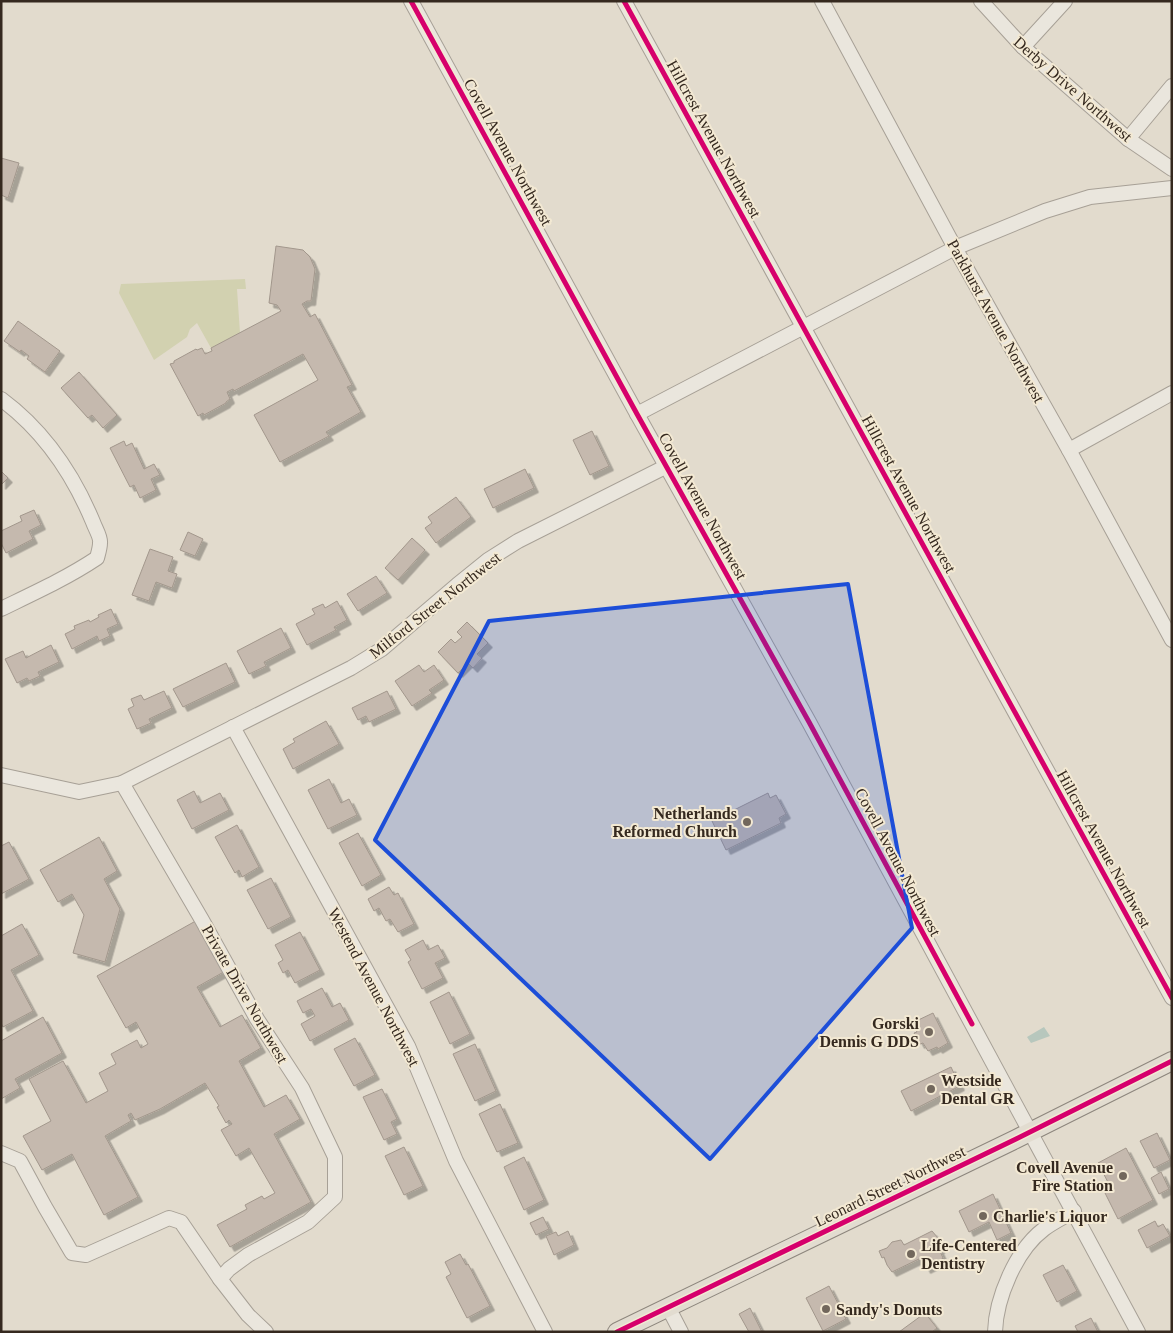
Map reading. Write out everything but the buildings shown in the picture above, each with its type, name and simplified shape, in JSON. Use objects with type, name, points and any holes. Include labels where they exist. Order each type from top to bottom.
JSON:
[{"type":"main road","name":"Leonard Street Northwest","points":[[617,1332],[1172,1061]]},
{"type":"street","name":"Covell Avenue Northwest","points":[[411,1],[637,414],[809,722],[1138,1332]]},
{"type":"street","name":"Hillcrest Avenue Northwest","points":[[624,1],[1172,998]]},
{"type":"street","name":"Parkhurst Avenue Northwest","points":[[822,1],[955,248],[1166,617],[1172,640]]},
{"type":"street","name":"Derby Drive Northwest","points":[[981,1],[1023,47],[1128,139],[1172,169]]},
{"type":"street","points":[[1023,47],[1065,1]]},
{"type":"street","points":[[1128,139],[1172,86]]},
{"type":"street","points":[[637,414],[955,248],[1045,211],[1090,197],[1172,188]]},
{"type":"street","points":[[1069,450],[1172,393]]},
{"type":"street","points":[[1,399],[16,410],[46,441],[68,473],[88,511],[101,542],[97,558],[80,569],[1,609]]},
{"type":"street","name":"Milford Street Northwest","points":[[122,783],[351,668],[382,649],[488,560],[518,541],[667,466]]},
{"type":"street","name":"Westend Avenue Northwest","points":[[233,727],[408,1046],[456,1161],[545,1332]]},
{"type":"street","points":[[1,775],[79,792],[122,783]]},
{"type":"street","name":"Private Drive Northwest","points":[[122,783],[257,1019],[302,1088],[335,1157],[334,1197],[308,1222],[248,1255],[229,1269],[220,1279]]},
{"type":"street","points":[[1,1153],[20,1161],[72,1253],[86,1256],[169,1218],[181,1222],[220,1279],[248,1315],[266,1332]]},
{"type":"street","points":[[995,1332],[1000,1304],[1017,1259],[1028,1244],[1044,1229],[1074,1211]]},
{"type":"street","points":[[668,1307],[680,1332]]},
{"type":"highlighted area","points":[[848,584],[912,928],[710,1159],[375,840],[489,621]]},
{"type":"green space","points":[[245,279],[246,289],[237,289],[240,333],[211,348],[197,323],[190,329],[187,337],[154,360],[119,293],[121,284]]},
{"type":"shaded area","points":[[1044,1027],[1050,1036],[1031,1043],[1027,1037]]},
{"type":"cycle path","points":[[411,1],[637,414],[809,722],[972,1024]]},
{"type":"cycle path","points":[[624,1],[1172,998]]},
{"type":"cycle path","points":[[617,1332],[1016,1139],[1172,1061]]},
{"type":"place","name":"Netherlands Reformed Church","points":[[747,822]]},
{"type":"place","name":"Gorski Dennis G DDS","points":[[929,1032]]},
{"type":"place","name":"Westside Dental GR","points":[[931,1089]]},
{"type":"place","name":"Covell Avenue Fire Station","points":[[1123,1176]]},
{"type":"place","name":"Charlie's Liquor","points":[[983,1216]]},
{"type":"place","name":"Life-Centered Dentistry","points":[[911,1254]]},
{"type":"place","name":"Sandy's Donuts","points":[[826,1309]]}]
